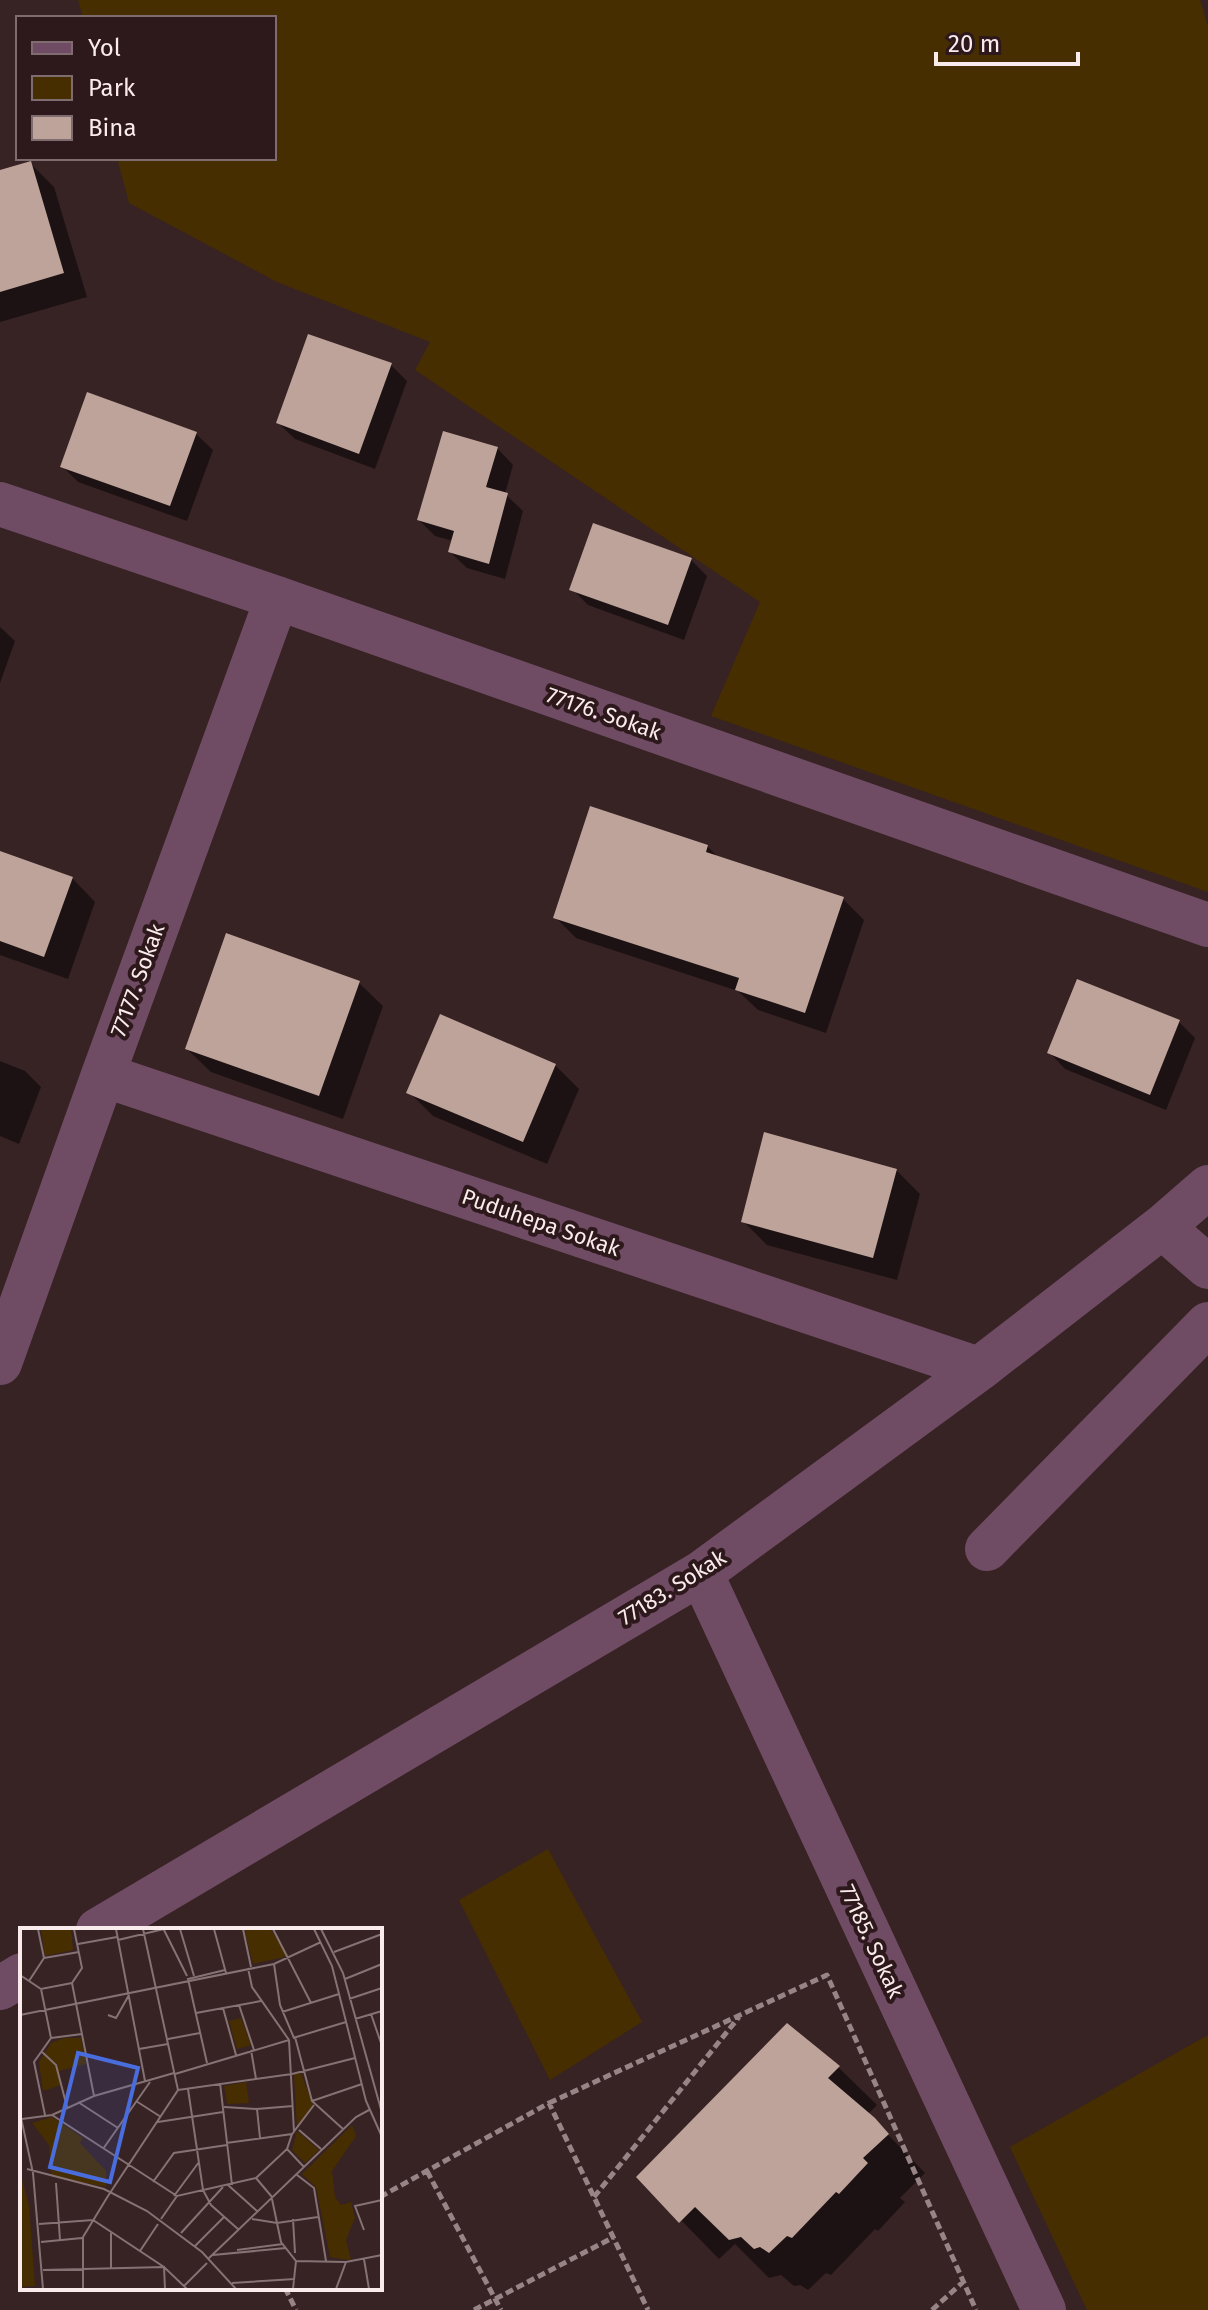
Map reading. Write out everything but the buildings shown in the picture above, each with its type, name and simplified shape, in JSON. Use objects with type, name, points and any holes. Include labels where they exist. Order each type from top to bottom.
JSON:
[{"type":"street","name":"77176. Sokak","points":[[0,504],[1208,925]]},
{"type":"street","name":"77177. Sokak","points":[[0,1363],[277,598]]},
{"type":"street","name":"Puduhepa Sokak","points":[[103,1075],[979,1369]]},
{"type":"street","name":"77183. Sokak","points":[[101,1928],[701,1573],[979,1369],[1162,1227],[1208,1187]]},
{"type":"street","points":[[1162,1227],[1208,1267]]},
{"type":"street","points":[[987,1549],[1208,1324]]},
{"type":"street","name":"77185. Sokak","points":[[701,1573],[1044,2310]]},
{"type":"street","points":[[0,1988],[20,1976]]},
{"type":"path","points":[[382,2196],[549,2103],[827,1975],[976,2310]]},
{"type":"path","points":[[594,2197],[742,2015]]},
{"type":"path","points":[[549,2103],[648,2310]]},
{"type":"path","points":[[427,2171],[501,2310]]},
{"type":"path","points":[[474,2310],[614,2237]]},
{"type":"path","points":[[932,2310],[963,2282]]},
{"type":"path","points":[[286,2290],[296,2310]]},
{"type":"green space","points":[[78,0],[1200,0],[1208,26],[1208,892],[711,716],[760,602],[415,370],[430,342],[277,282],[129,203],[118,160],[276,160],[276,16],[82,16]]},
{"type":"green space","points":[[548,1849],[642,2022],[550,2080],[459,1900]]},
{"type":"green space","points":[[1208,2035],[1208,2310],[1087,2310],[1010,2147]]}]
